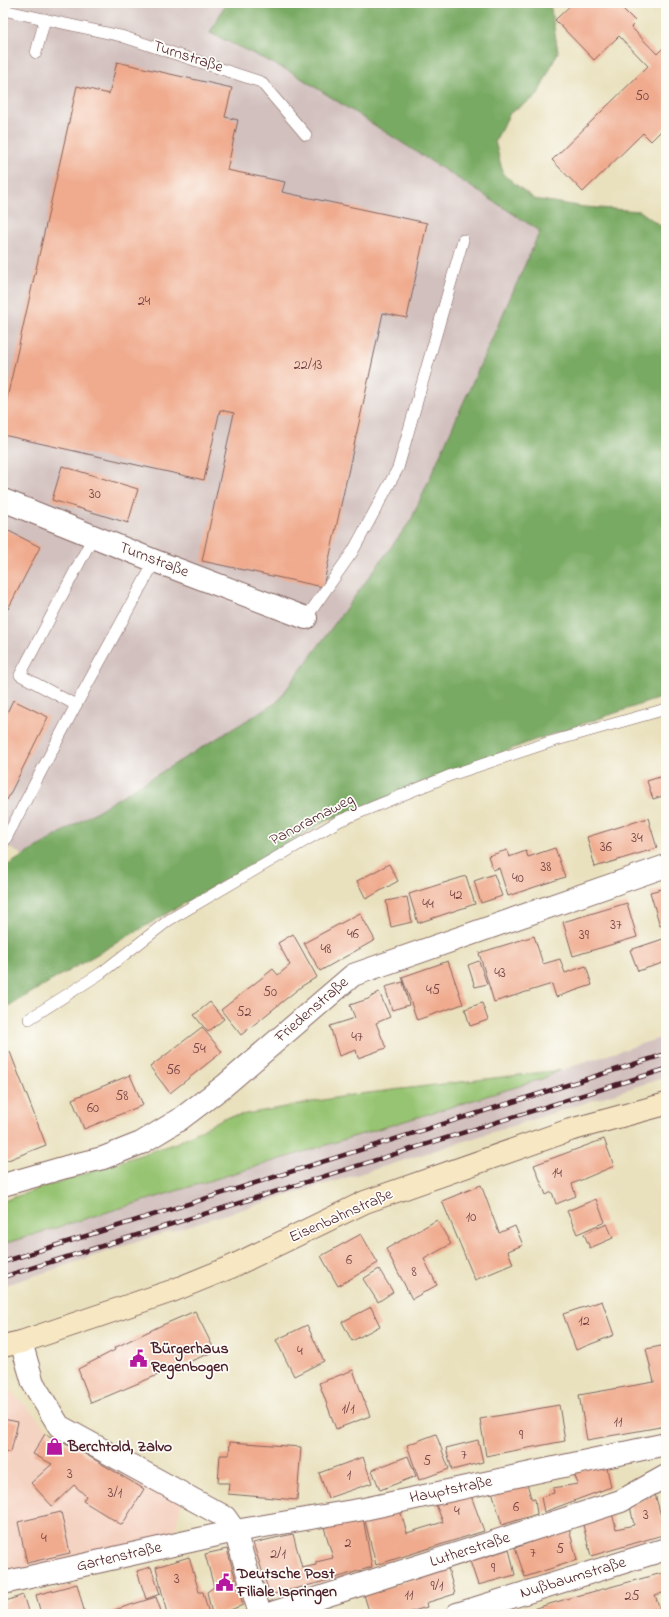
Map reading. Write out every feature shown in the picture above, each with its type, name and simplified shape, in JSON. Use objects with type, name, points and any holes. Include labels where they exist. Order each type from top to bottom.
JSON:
[{"type":"main road","name":"Eisenbahnstraße","points":[[12,1344],[178,1288],[231,1267],[365,1202],[570,1130],[666,1104]]},
{"type":"street","name":"Turnstraße","points":[[3,500],[93,537],[306,618]]},
{"type":"street","name":"Friedenstraße","points":[[3,1185],[103,1158],[141,1143],[179,1120],[224,1086],[353,975],[666,866]]},
{"type":"street","points":[[12,1344],[59,1426],[225,1517],[235,1531],[260,1614]]},
{"type":"street","name":"Hauptstraße","points":[[235,1531],[364,1509],[666,1444]]},
{"type":"street","name":"Lutherstraße","points":[[269,1614],[621,1501],[666,1476]]},
{"type":"street","name":"Gartenstraße","points":[[3,1584],[235,1531]]},
{"type":"street","name":"Nußbaumstraße","points":[[457,1614],[666,1549]]},
{"type":"lane","name":"Turnstraße","points":[[3,10],[121,36],[261,82],[306,135]]},
{"type":"lane","points":[[36,53],[45,19]]},
{"type":"lane","points":[[306,618],[353,551],[398,468],[463,240]]},
{"type":"lane","points":[[76,705],[20,675],[93,537]]},
{"type":"lane","points":[[3,844],[76,705],[155,561]]},
{"type":"lane","name":"Panoramaweg","points":[[29,1019],[101,973],[169,920],[339,821],[451,775],[550,742],[666,709]]},
{"type":"shaded area","points":[[3,3],[226,3],[210,33],[293,73],[540,231],[411,520],[277,703],[25,856],[3,845]]},
{"type":"shaded area","points":[[666,1036],[666,1077],[392,1164],[167,1232],[3,1286],[3,1244],[542,1079],[561,1070]]},
{"type":"shaded area","points":[[3,1383],[56,1437],[182,1502],[173,1538],[3,1576]]},
{"type":"green space","points":[[226,3],[550,3],[558,52],[537,96],[510,113],[495,141],[503,174],[534,199],[585,207],[640,211],[666,230],[666,696],[532,741],[326,821],[3,1009],[3,868],[277,702],[411,520],[540,231],[293,73],[210,33]]},
{"type":"green space","points":[[561,1070],[542,1079],[3,1244],[3,1201],[176,1143],[224,1118],[351,1095]]},
{"type":"building","points":[[573,3],[617,3],[636,22],[631,27],[657,54],[666,45],[666,126],[651,141],[643,133],[583,192],[552,160],[648,66],[619,36],[594,60],[555,20]]},
{"type":"building","points":[[117,62],[232,88],[225,117],[238,120],[227,170],[285,182],[282,192],[427,223],[407,318],[383,313],[323,587],[202,561],[234,413],[220,410],[204,480],[3,435],[3,416],[77,86],[109,94]]},
{"type":"building","points":[[62,466],[138,489],[128,523],[52,500]]},
{"type":"building","points":[[3,528],[40,547],[8,609],[3,606]]},
{"type":"building","points":[[13,700],[48,717],[7,800],[3,798],[3,721]]},
{"type":"building","points":[[666,775],[666,795],[653,799],[647,781]]},
{"type":"building","points":[[648,818],[657,848],[595,867],[587,837]]},
{"type":"building","points":[[555,848],[565,877],[508,896],[499,868],[493,870],[488,856],[507,850],[509,857],[526,851],[528,857]]},
{"type":"building","points":[[389,864],[398,881],[366,899],[357,881]]},
{"type":"building","points":[[494,874],[502,896],[481,903],[474,881]]},
{"type":"building","points":[[466,876],[475,904],[418,923],[409,894]]},
{"type":"building","points":[[666,888],[666,925],[660,926],[650,892]]},
{"type":"building","points":[[407,897],[412,922],[391,927],[386,901]]},
{"type":"building","points":[[627,903],[637,937],[573,956],[563,922]]},
{"type":"building","points":[[360,913],[375,940],[320,971],[304,943]]},
{"type":"building","points":[[293,934],[317,977],[302,986],[241,1035],[221,1010],[273,969],[278,975],[290,965],[278,943]]},
{"type":"building","points":[[534,936],[543,964],[560,959],[565,973],[586,966],[592,985],[556,997],[552,984],[494,1002],[479,953]]},
{"type":"building","points":[[666,938],[666,962],[638,971],[630,950]]},
{"type":"building","points":[[448,961],[463,1004],[417,1020],[402,977]]},
{"type":"building","points":[[479,961],[487,984],[475,987],[468,965]]},
{"type":"building","points":[[403,982],[409,1005],[392,1010],[385,987]]},
{"type":"building","points":[[379,992],[390,1017],[376,1023],[386,1048],[358,1058],[356,1050],[339,1056],[330,1026],[355,1018],[350,1005],[368,999]]},
{"type":"building","points":[[210,1002],[224,1019],[208,1032],[194,1015]]},
{"type":"building","points":[[482,1003],[488,1020],[470,1026],[465,1009]]},
{"type":"building","points":[[202,1027],[222,1052],[170,1093],[150,1067]]},
{"type":"building","points":[[10,1052],[46,1145],[3,1162],[3,1054]]},
{"type":"building","points":[[130,1075],[143,1105],[84,1129],[72,1099]]},
{"type":"building","points":[[604,1139],[614,1166],[572,1184],[576,1196],[556,1204],[552,1192],[546,1195],[534,1165]]},
{"type":"building","points":[[481,1185],[499,1233],[515,1226],[523,1245],[508,1251],[513,1264],[475,1280],[442,1201]]},
{"type":"building","points":[[596,1199],[605,1222],[577,1234],[567,1211]]},
{"type":"building","points":[[437,1220],[451,1244],[424,1259],[437,1285],[412,1299],[386,1249]]},
{"type":"building","points":[[607,1224],[613,1238],[590,1248],[584,1234]]},
{"type":"building","points":[[361,1234],[378,1263],[338,1286],[321,1256]]},
{"type":"building","points":[[379,1269],[393,1292],[378,1302],[363,1279]]},
{"type":"building","points":[[602,1301],[614,1335],[576,1350],[563,1314]]},
{"type":"building","points":[[371,1307],[380,1326],[352,1341],[342,1322]]},
{"type":"building","name":"Bürgerhaus Regenbogen","points":[[195,1311],[215,1351],[91,1403],[78,1369],[115,1350],[114,1348]]},
{"type":"building","points":[[307,1325],[324,1361],[294,1376],[276,1340]]},
{"type":"building","points":[[666,1345],[666,1426],[587,1440],[579,1395],[654,1382],[646,1349]]},
{"type":"building","points":[[353,1370],[370,1416],[336,1429],[319,1383]]},
{"type":"building","points":[[559,1405],[565,1441],[486,1456],[480,1419]]},
{"type":"building","points":[[3,1419],[18,1422],[11,1452],[3,1451]]},
{"type":"building","points":[[45,1434],[80,1451],[144,1489],[122,1525],[83,1501],[86,1496],[74,1485],[52,1506],[31,1483],[52,1464],[33,1454]]},
{"type":"building","points":[[436,1434],[449,1469],[419,1480],[407,1445]]},
{"type":"building","points":[[478,1440],[483,1462],[452,1470],[446,1448]]},
{"type":"building","points":[[230,1442],[301,1447],[297,1500],[228,1494],[229,1483],[218,1483],[220,1455],[229,1455]]},
{"type":"building","points":[[408,1456],[416,1476],[380,1490],[372,1470]]},
{"type":"building","points":[[363,1457],[372,1483],[328,1498],[319,1473]]},
{"type":"building","points":[[606,1464],[611,1487],[544,1512],[541,1497],[554,1493],[553,1488],[578,1484],[573,1471]]},
{"type":"building","points":[[527,1483],[531,1498],[535,1499],[537,1514],[502,1525],[492,1491]]},
{"type":"building","points":[[470,1493],[484,1531],[376,1565],[364,1517],[400,1510],[407,1533],[443,1522],[434,1500]]},
{"type":"building","points":[[655,1494],[666,1534],[591,1556],[583,1525],[612,1513],[616,1529],[634,1525],[630,1506]]},
{"type":"building","points":[[61,1512],[70,1553],[27,1563],[18,1522]]},
{"type":"building","points":[[363,1518],[372,1567],[322,1582],[270,1595],[253,1543],[293,1534],[302,1568],[316,1565],[316,1562],[333,1558],[324,1527]]},
{"type":"building","points":[[569,1528],[577,1560],[525,1577],[515,1548]]},
{"type":"building","points":[[227,1549],[243,1605],[220,1614],[212,1614],[207,1592],[214,1587],[205,1554]]},
{"type":"building","points":[[509,1549],[515,1575],[478,1585],[470,1561]]},
{"type":"building","points":[[189,1557],[199,1592],[203,1592],[209,1614],[167,1614],[156,1567]]},
{"type":"building","points":[[151,1567],[160,1594],[146,1599],[137,1571]]},
{"type":"building","points":[[448,1568],[455,1594],[426,1603],[427,1607],[404,1614],[370,1614],[364,1595]]},
{"type":"building","points":[[666,1572],[666,1592],[655,1595],[660,1609],[666,1607],[666,1614],[516,1614],[573,1597]]},
{"type":"building","points":[[77,1584],[85,1614],[41,1614],[36,1595]]},
{"type":"building","points":[[23,1595],[29,1614],[3,1614],[3,1602]]},
{"type":"building","points":[[156,1597],[162,1614],[108,1614],[111,1611]]},
{"type":"railway","points":[[3,1262],[666,1054]]},
{"type":"railway","points":[[3,1277],[666,1069]]},
{"type":"place","name":"Bürgerhaus Regenbogen","points":[[138,1358]]},
{"type":"place","name":"Berchtold, Zalvo","points":[[55,1447]]},
{"type":"place","name":"Deutsche Post Filiale Ispringen","points":[[224,1583]]}]
